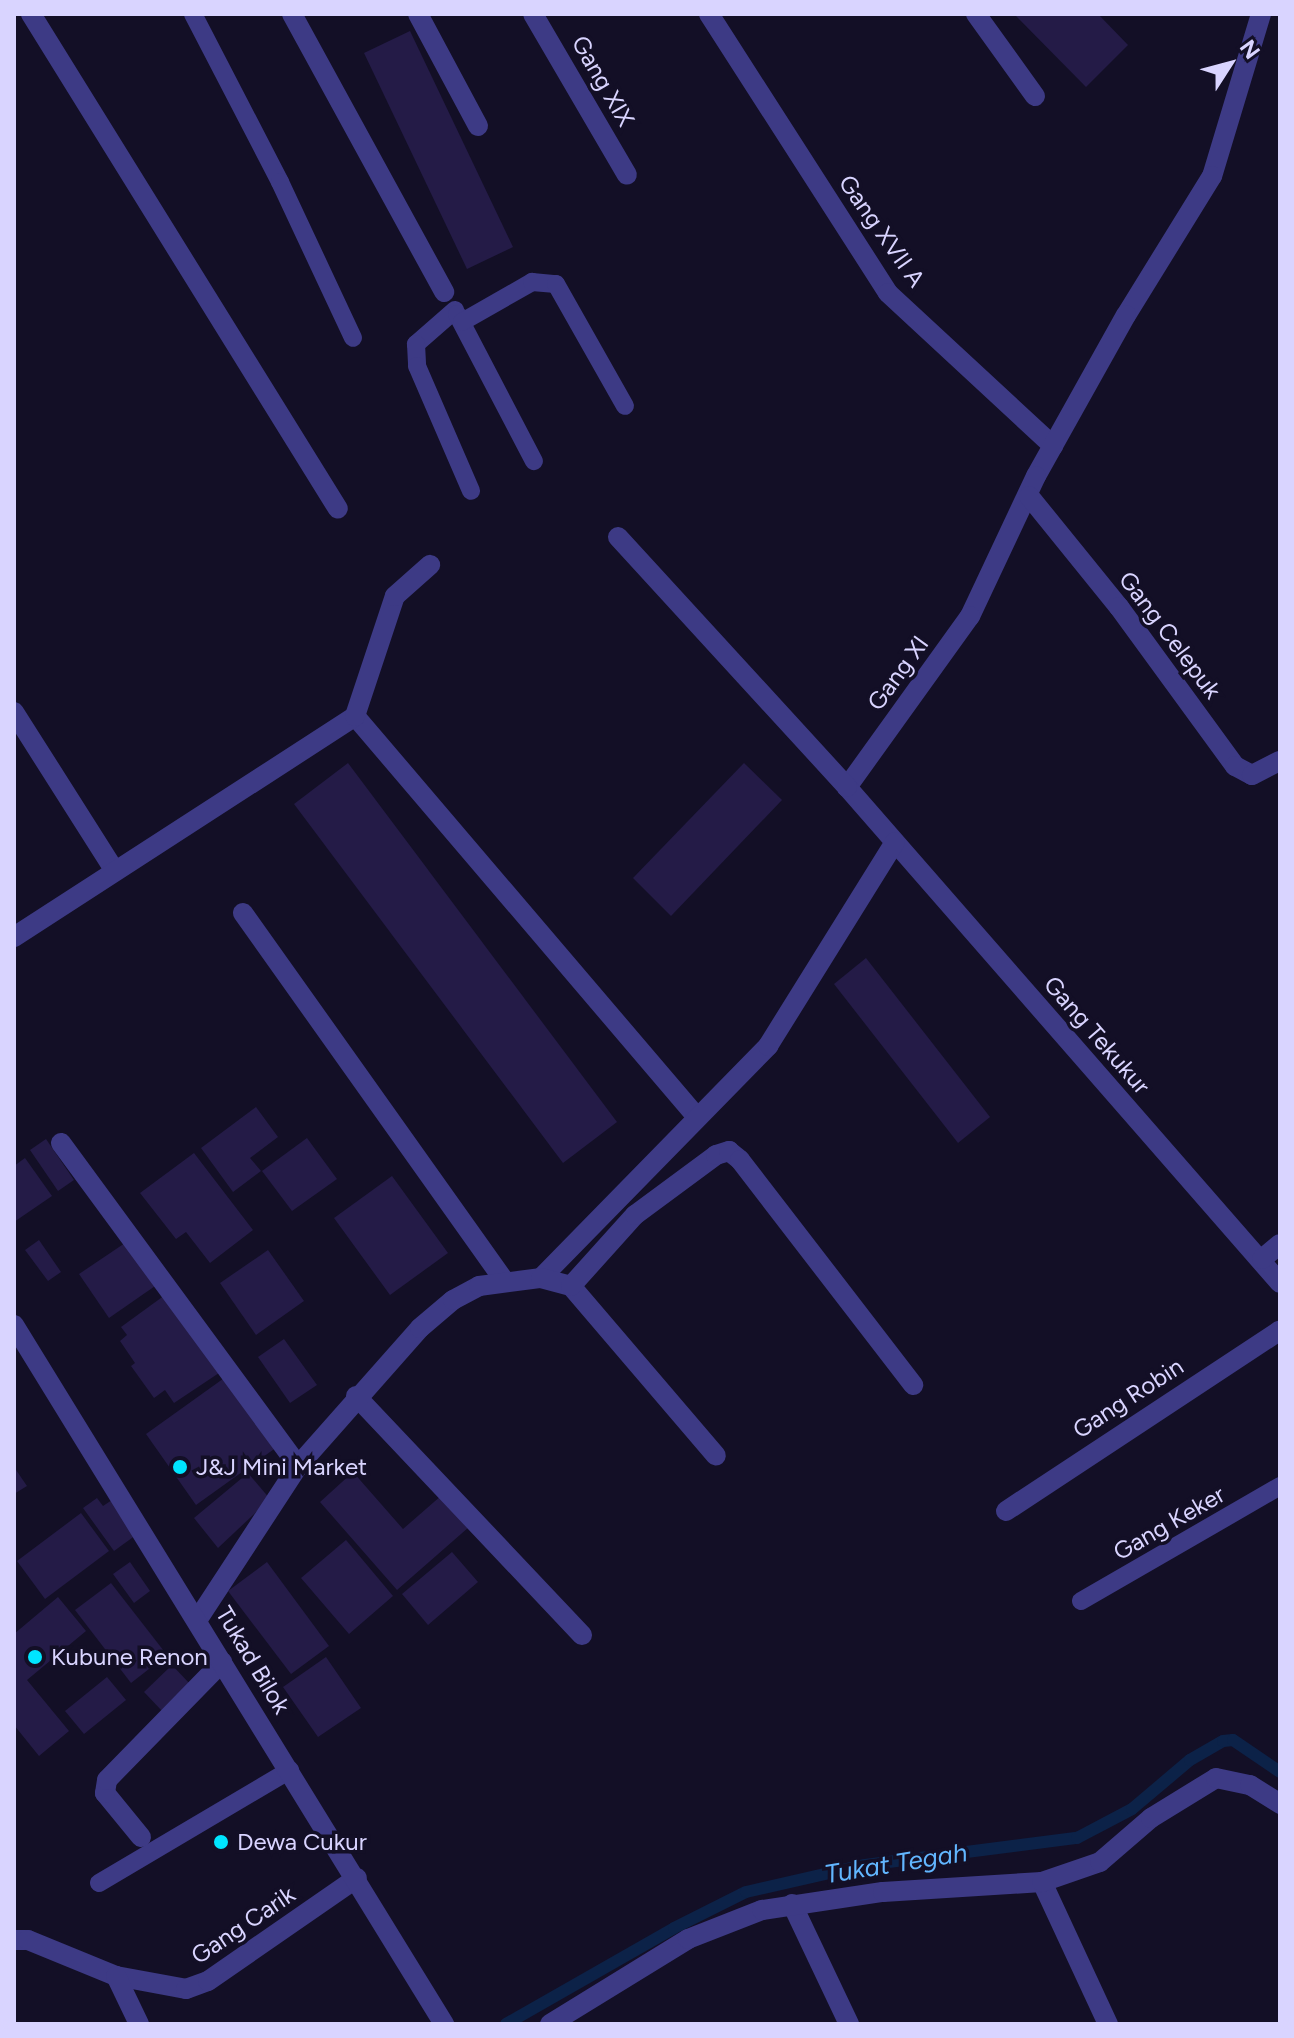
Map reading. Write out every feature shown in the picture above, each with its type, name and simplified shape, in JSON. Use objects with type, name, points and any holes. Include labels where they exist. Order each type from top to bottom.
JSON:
[{"type":"street","points":[[31,14],[338,509]]},
{"type":"street","points":[[292,14],[444,292]]},
{"type":"street","points":[[418,14],[478,126]]},
{"type":"street","name":"Gang XIX","points":[[533,14],[627,175]]},
{"type":"street","name":"Gang XVII A","points":[[709,14],[888,293],[1053,446]]},
{"type":"street","points":[[976,14],[1035,96]]},
{"type":"street","name":"Gang XI","points":[[847,787],[970,616],[1053,446],[1126,315],[1212,176],[1261,14]]},
{"type":"street","name":"Gang Celepuk","points":[[1029,496],[1119,607],[1235,766],[1252,775],[1280,761]]},
{"type":"street","points":[[541,1278],[696,1116],[727,1091],[768,1046],[895,842],[618,537]]},
{"type":"street","points":[[14,937],[355,716],[395,596],[430,565]]},
{"type":"street","points":[[14,712],[115,871]]},
{"type":"street","points":[[355,716],[696,1116]]},
{"type":"street","name":"Gang Tekukur","points":[[895,842],[1280,1283]]},
{"type":"street","points":[[243,913],[504,1280]]},
{"type":"street","points":[[61,1143],[298,1466]]},
{"type":"street","points":[[571,1286],[635,1215],[716,1155],[729,1151],[740,1160],[913,1385]]},
{"type":"street","points":[[1262,1259],[1280,1244]]},
{"type":"street","points":[[198,1619],[298,1466],[356,1396],[420,1328],[453,1300],[479,1286],[504,1280],[541,1278],[571,1286],[716,1456]]},
{"type":"street","name":"Tukad Bilok","points":[[14,1325],[198,1619],[444,2024]]},
{"type":"street","name":"Gang Robin","points":[[1006,1511],[1280,1330]]},
{"type":"street","points":[[356,1396],[582,1635]]},
{"type":"street","points":[[141,1837],[105,1793],[107,1780],[222,1662]]},
{"type":"street","points":[[550,2024],[688,1939],[762,1910],[883,1892],[1042,1882],[1100,1862],[1151,1818],[1216,1778],[1250,1785],[1280,1804]]},
{"type":"street","name":"Gang Carik","points":[[14,1940],[28,1940],[116,1976],[176,1990],[197,1987],[357,1878]]},
{"type":"street","points":[[1042,1882],[1108,2024]]},
{"type":"street","points":[[792,1904],[849,2024]]},
{"type":"street","points":[[116,1976],[139,2024]]},
{"type":"lane","points":[[193,14],[280,182],[353,338]]},
{"type":"lane","points":[[471,491],[417,366],[416,344],[458,316],[532,282],[556,284],[625,406]]},
{"type":"lane","points":[[444,292],[534,461]]},
{"type":"lane","name":"Gang Keker","points":[[1081,1601],[1280,1486]]},
{"type":"lane","points":[[99,1883],[290,1770]]},
{"type":"building","points":[[1014,14],[1098,14],[1128,45],[1086,87]]},
{"type":"building","points":[[410,31],[513,247],[467,269],[364,53]]},
{"type":"building","points":[[348,763],[617,1122],[563,1163],[294,804]]},
{"type":"building","points":[[744,763],[782,800],[671,916],[633,878]]},
{"type":"building","points":[[866,958],[990,1117],[958,1143],[834,984]]},
{"type":"building","points":[[256,1107],[278,1137],[250,1158],[261,1171],[233,1192],[201,1148]]},
{"type":"building","points":[[307,1138],[337,1179],[292,1211],[262,1171]]},
{"type":"building","points":[[46,1139],[74,1180],[58,1191],[30,1150]]},
{"type":"building","points":[[194,1153],[253,1230],[210,1263],[186,1232],[176,1239],[140,1193]]},
{"type":"building","points":[[25,1158],[52,1196],[14,1222],[14,1166]]},
{"type":"building","points":[[392,1176],[448,1253],[390,1295],[334,1218]]},
{"type":"building","points":[[39,1240],[61,1272],[48,1281],[25,1250]]},
{"type":"building","points":[[128,1241],[158,1284],[109,1318],[79,1274]]},
{"type":"building","points":[[268,1250],[304,1301],[256,1335],[220,1283]]},
{"type":"building","points":[[165,1295],[219,1373],[174,1403],[165,1390],[154,1398],[131,1366],[135,1363],[120,1341],[127,1335],[121,1327]]},
{"type":"building","points":[[284,1339],[317,1385],[290,1403],[258,1357]]},
{"type":"building","points":[[227,1376],[277,1447],[196,1505],[146,1434]]},
{"type":"building","points":[[14,1467],[27,1486],[14,1494]]},
{"type":"building","points":[[353,1472],[403,1529],[442,1495],[469,1527],[397,1590],[320,1502]]},
{"type":"building","points":[[248,1473],[270,1499],[218,1548],[194,1518]]},
{"type":"building","points":[[97,1498],[103,1506],[112,1500],[136,1535],[114,1551],[83,1508]]},
{"type":"building","points":[[81,1513],[109,1551],[45,1599],[17,1561]]},
{"type":"building","points":[[346,1540],[393,1596],[349,1634],[301,1578]]},
{"type":"building","points":[[452,1552],[478,1582],[428,1625],[402,1594]]},
{"type":"building","points":[[130,1562],[150,1591],[134,1603],[113,1574]]},
{"type":"building","points":[[267,1562],[329,1646],[291,1674],[228,1591]]},
{"type":"building","points":[[111,1583],[167,1655],[131,1683],[75,1610]]},
{"type":"building","name":"Kubune Renon","points":[[58,1597],[86,1631],[27,1680],[69,1731],[39,1756],[14,1725],[14,1634]]},
{"type":"building","points":[[326,1657],[361,1708],[318,1737],[283,1687]]},
{"type":"building","points":[[172,1665],[190,1684],[163,1712],[144,1692]]},
{"type":"building","points":[[107,1677],[126,1700],[84,1734],[65,1711]]},
{"type":"waterway","name":"Tukat Tegah","points":[[506,2024],[674,1928],[746,1892],[865,1865],[1077,1838],[1132,1809],[1190,1760],[1223,1741],[1233,1740],[1280,1772]]},
{"type":"place","name":"J&J Mini Market","points":[[180,1467]]},
{"type":"place","name":"Kubune Renon","points":[[35,1657]]},
{"type":"place","name":"Dewa Cukur","points":[[221,1842]]}]
